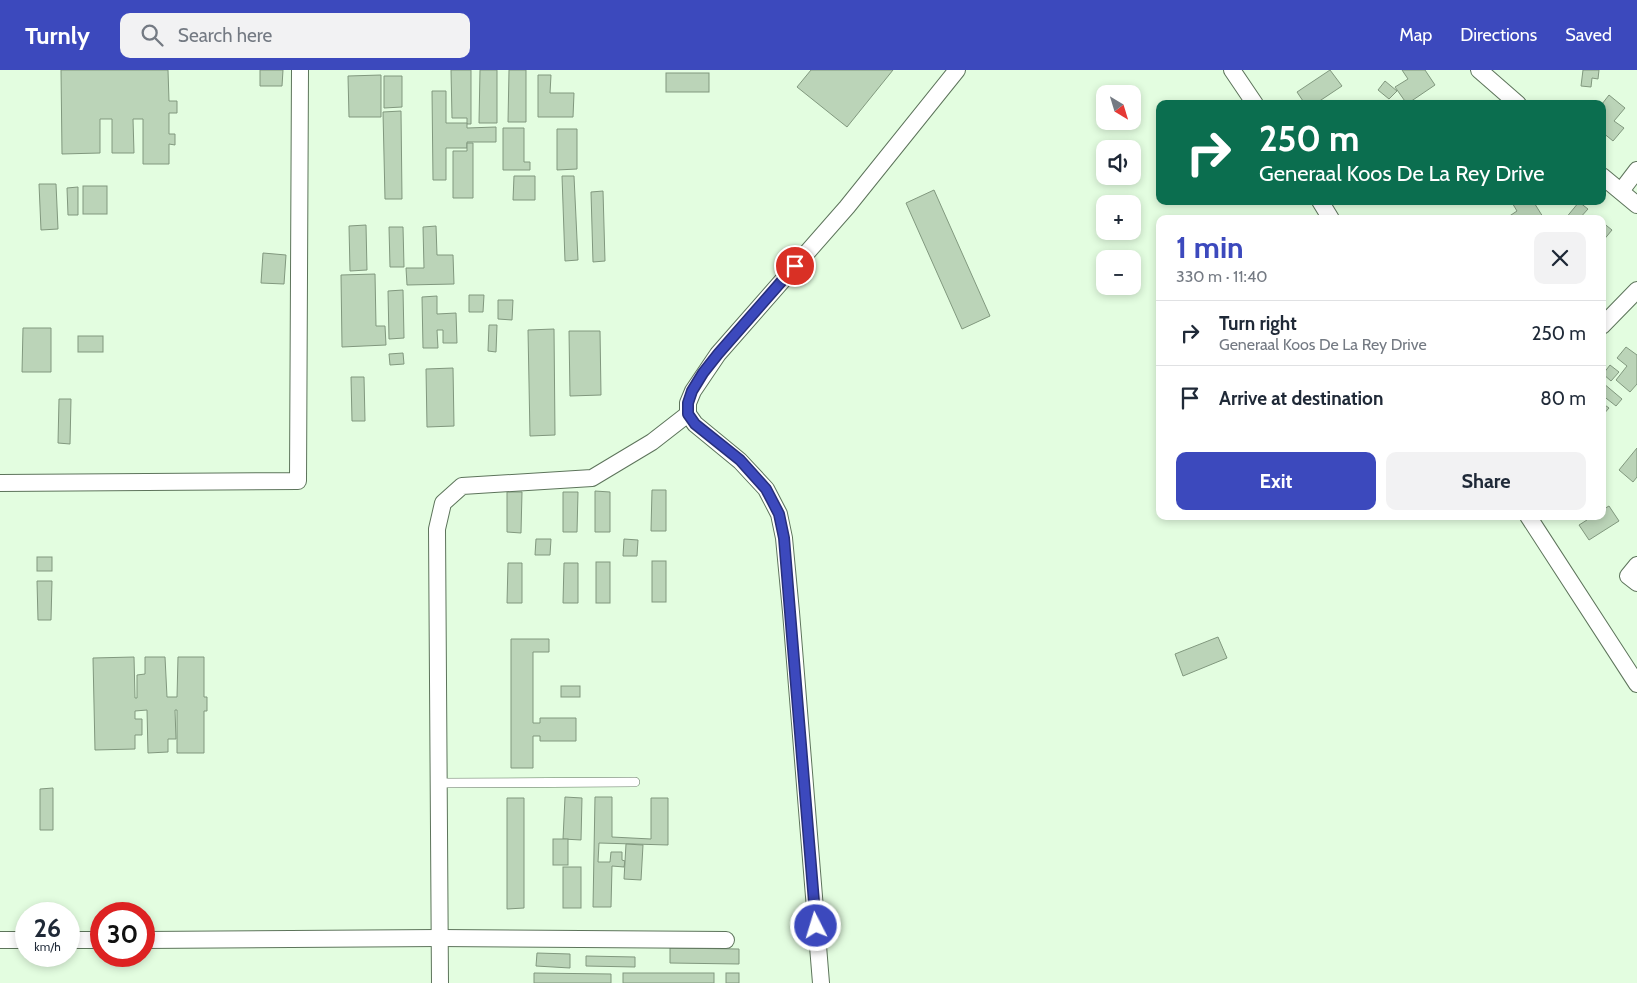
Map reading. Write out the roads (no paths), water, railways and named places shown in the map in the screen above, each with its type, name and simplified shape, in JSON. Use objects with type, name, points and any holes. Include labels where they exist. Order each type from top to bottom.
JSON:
[{"type":"street","points":[[0,483],[298,480],[300,70]]},
{"type":"street","points":[[821,983],[784,538],[779,514],[766,489],[740,460],[695,424],[688,414],[688,403],[692,391],[718,354],[847,207],[957,70]]},
{"type":"street","points":[[1232,70],[1252,100]]},
{"type":"street","points":[[1479,70],[1513,100]]},
{"type":"street","points":[[1621,191],[1637,170]]},
{"type":"street","points":[[1606,179],[1637,204]]},
{"type":"street","points":[[1606,322],[1637,290]]},
{"type":"street","points":[[440,983],[437,530],[443,503],[462,486],[592,478],[652,442],[688,414]]},
{"type":"street","points":[[1531,520],[1637,684]]},
{"type":"street","points":[[155,940],[439,938],[726,940]]},
{"type":"street","points":[[0,940],[15,940]]},
{"type":"lane","points":[[438,783],[635,782]]}]
